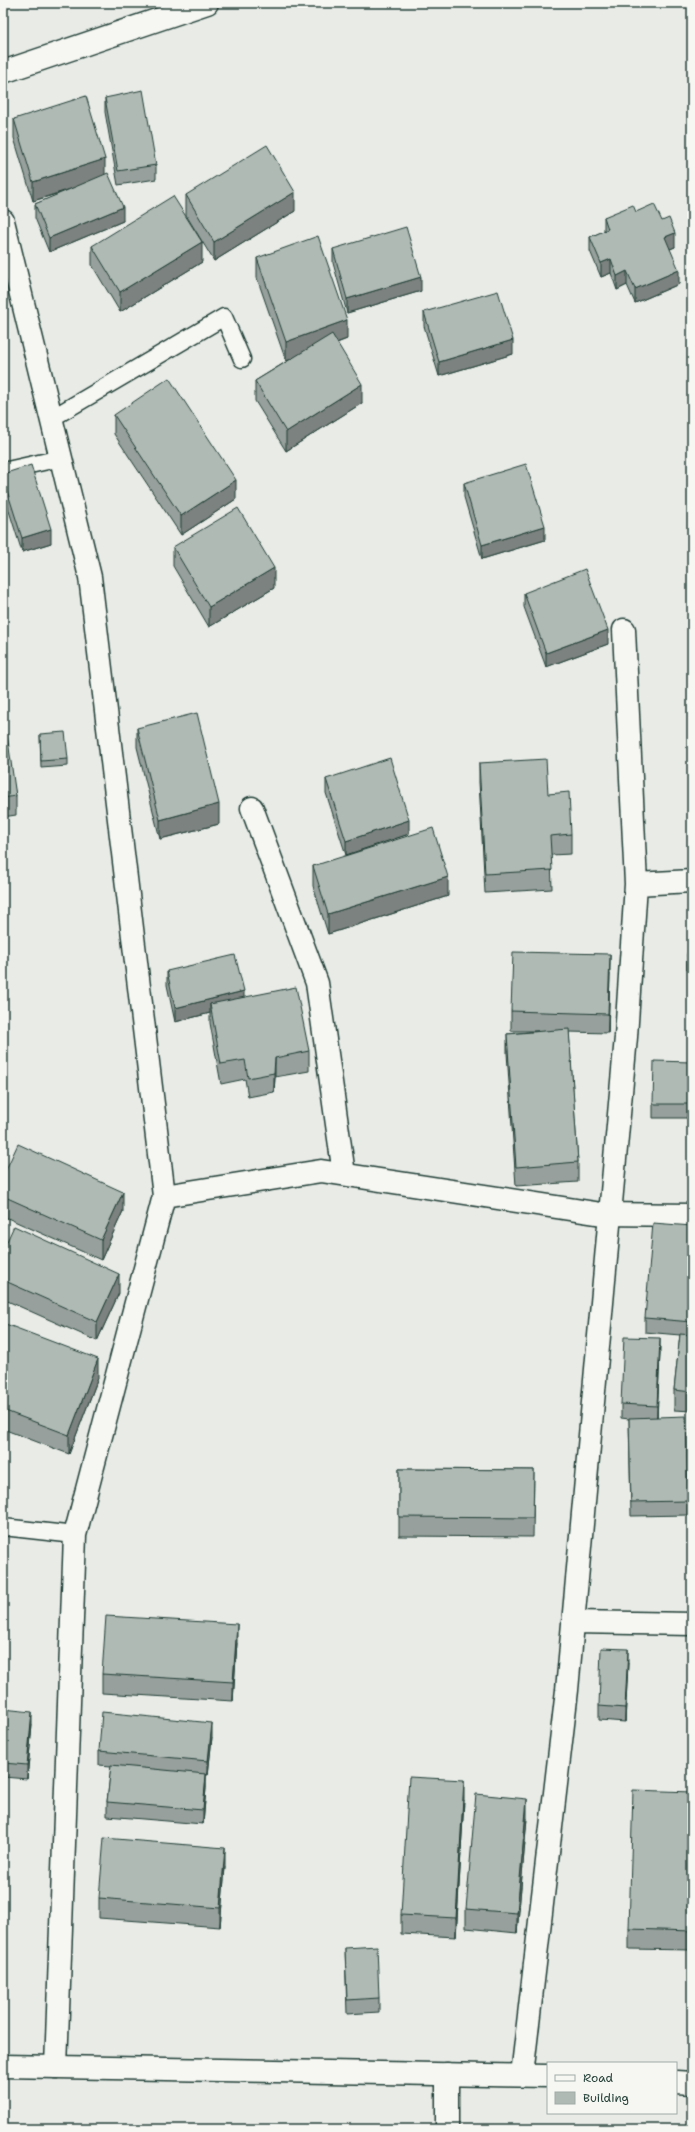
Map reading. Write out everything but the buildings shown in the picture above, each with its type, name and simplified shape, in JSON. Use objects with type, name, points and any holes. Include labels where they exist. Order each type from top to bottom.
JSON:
[{"type":"street","points":[[3,72],[207,3]]},
{"type":"street","points":[[3,221],[90,577],[164,1196],[74,1535],[56,2066]]},
{"type":"street","points":[[522,2075],[567,1690],[626,1037],[636,884],[624,630]]},
{"type":"street","points":[[252,808],[316,983],[344,1174]]},
{"type":"street","points":[[636,884],[692,881]]},
{"type":"street","points":[[164,1196],[322,1171],[610,1214],[692,1215]]},
{"type":"street","points":[[573,1622],[692,1624]]},
{"type":"street","points":[[3,2066],[547,2076]]},
{"type":"street","points":[[446,2129],[447,2074]]},
{"type":"street","points":[[677,2082],[692,2083]]},
{"type":"lane","points":[[52,418],[224,318],[242,359]]},
{"type":"lane","points":[[3,471],[61,458]]},
{"type":"lane","points":[[3,1527],[74,1535]]}]
